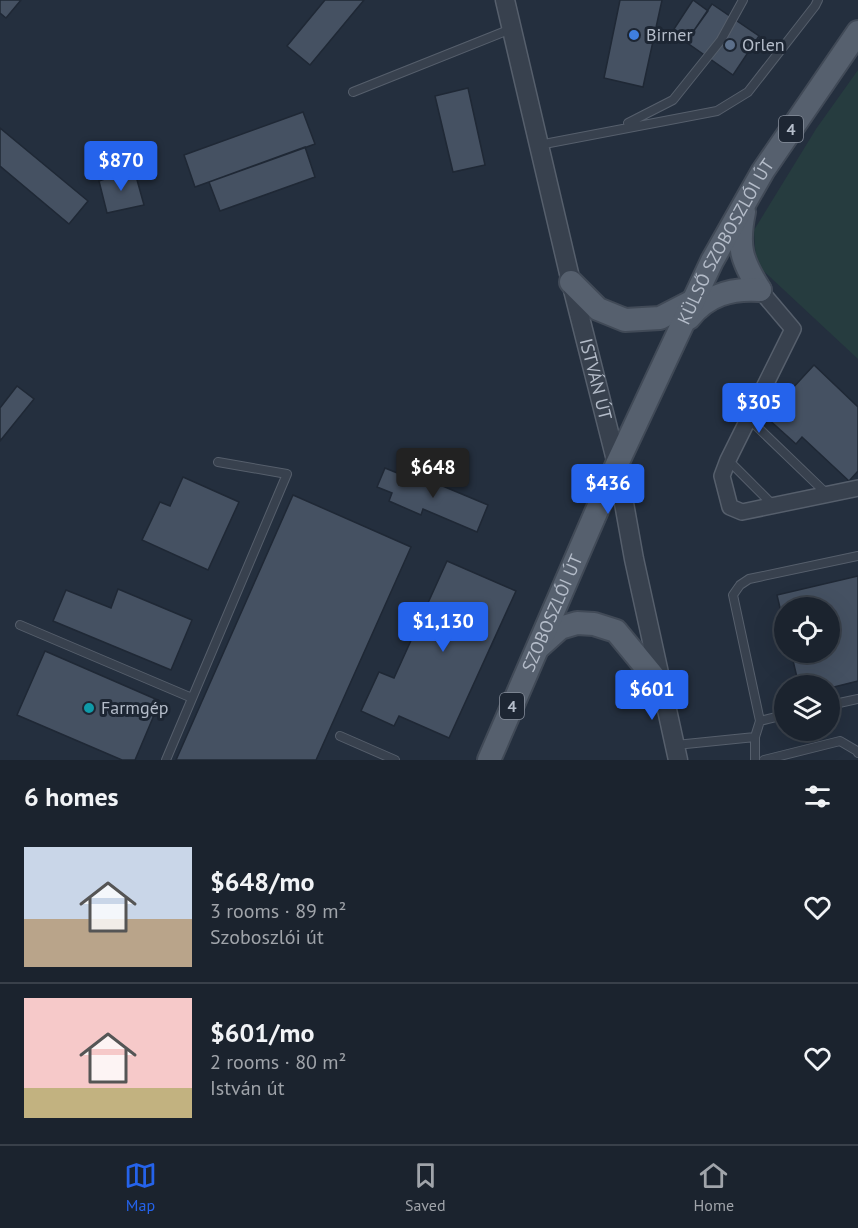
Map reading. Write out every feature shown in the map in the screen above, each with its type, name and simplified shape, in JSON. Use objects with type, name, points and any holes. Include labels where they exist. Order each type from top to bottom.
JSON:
[{"type":"main road","name":"KÜLSŐ SZOBOSZLÓI ÚT","points":[[617,464],[691,302],[746,201],[763,171],[858,32]]},
{"type":"main road","points":[[746,201],[741,224],[741,254],[760,290]]},
{"type":"main road","points":[[571,282],[598,309],[625,320],[660,318],[691,302]]},
{"type":"main road","points":[[677,333],[697,308],[711,298],[730,290],[760,290]]},
{"type":"main road","name":"SZOBOSZLÓI ÚT","points":[[489,760],[617,464]]},
{"type":"main road","points":[[536,652],[547,638],[560,628],[577,623],[594,624],[616,630],[663,688]]},
{"type":"street","name":"ISTVÁN ÚT","points":[[505,0],[571,282],[617,464],[634,559],[676,755]]},
{"type":"street","points":[[760,290],[793,329],[748,418],[722,476],[730,507],[741,512],[858,488]]},
{"type":"lane","points":[[611,130],[638,120],[673,100],[721,40],[743,0]]},
{"type":"lane","points":[[539,145],[717,111],[748,92],[818,0]]},
{"type":"lane","points":[[353,92],[511,29]]},
{"type":"lane","points":[[748,418],[828,495]]},
{"type":"lane","points":[[728,460],[774,506]]},
{"type":"lane","points":[[166,760],[287,474],[218,462]]},
{"type":"lane","points":[[755,760],[755,736],[760,721],[733,595],[748,579],[858,556]]},
{"type":"lane","points":[[20,625],[192,698]]},
{"type":"lane","points":[[840,703],[858,699]]},
{"type":"lane","points":[[760,721],[774,718]]},
{"type":"lane","points":[[340,736],[395,760]]},
{"type":"lane","points":[[676,755],[755,736]]},
{"type":"lane","points":[[764,760],[840,741],[858,753]]},
{"type":"green space","points":[[858,70],[858,359],[756,264],[754,230],[816,129]]},
{"type":"building","points":[[0,0],[21,0],[6,18],[0,13]]},
{"type":"building","points":[[325,0],[364,0],[310,65],[287,46]]},
{"type":"building","name":"Birner","points":[[620,0],[662,0],[643,87],[604,78]]},
{"type":"building","points":[[693,0],[708,11],[688,39],[674,29]]},
{"type":"building","points":[[712,4],[759,36],[733,75],[686,42]]},
{"type":"building","points":[[468,88],[485,165],[453,172],[435,96]]},
{"type":"building","points":[[303,112],[315,144],[195,187],[184,155]]},
{"type":"building","points":[[0,128],[88,201],[69,224],[0,166]]},
{"type":"building","points":[[305,147],[315,177],[220,211],[209,182]]},
{"type":"building","points":[[134,169],[144,205],[107,213],[99,181]]},
{"type":"building","points":[[814,365],[858,407],[858,471],[849,481],[802,437],[796,444],[766,417]]},
{"type":"building","points":[[17,386],[34,399],[0,441],[0,408]]},
{"type":"building","points":[[385,468],[412,479],[414,474],[488,505],[477,532],[423,509],[421,515],[389,501],[392,493],[377,487]]},
{"type":"building","points":[[183,477],[239,502],[208,570],[142,540],[160,502],[170,506]]},
{"type":"building","points":[[293,495],[411,547],[316,760],[176,760]]},
{"type":"building","points":[[447,561],[516,591],[449,738],[399,716],[394,726],[361,711],[379,672],[394,678]]},
{"type":"building","points":[[858,576],[858,681],[840,686],[840,675],[796,675],[794,663],[840,663],[840,597],[777,597],[777,595]]},
{"type":"building","points":[[118,589],[192,620],[171,670],[53,621],[66,590],[111,608]]},
{"type":"building","name":"Farmgép","points":[[45,651],[160,701],[135,760],[122,760],[17,715]]},
{"type":"place","name":"Birner","points":[[634,35]]},
{"type":"place","name":"Orlen","points":[[730,45]]},
{"type":"place","name":"Farmgép","points":[[89,708]]}]
